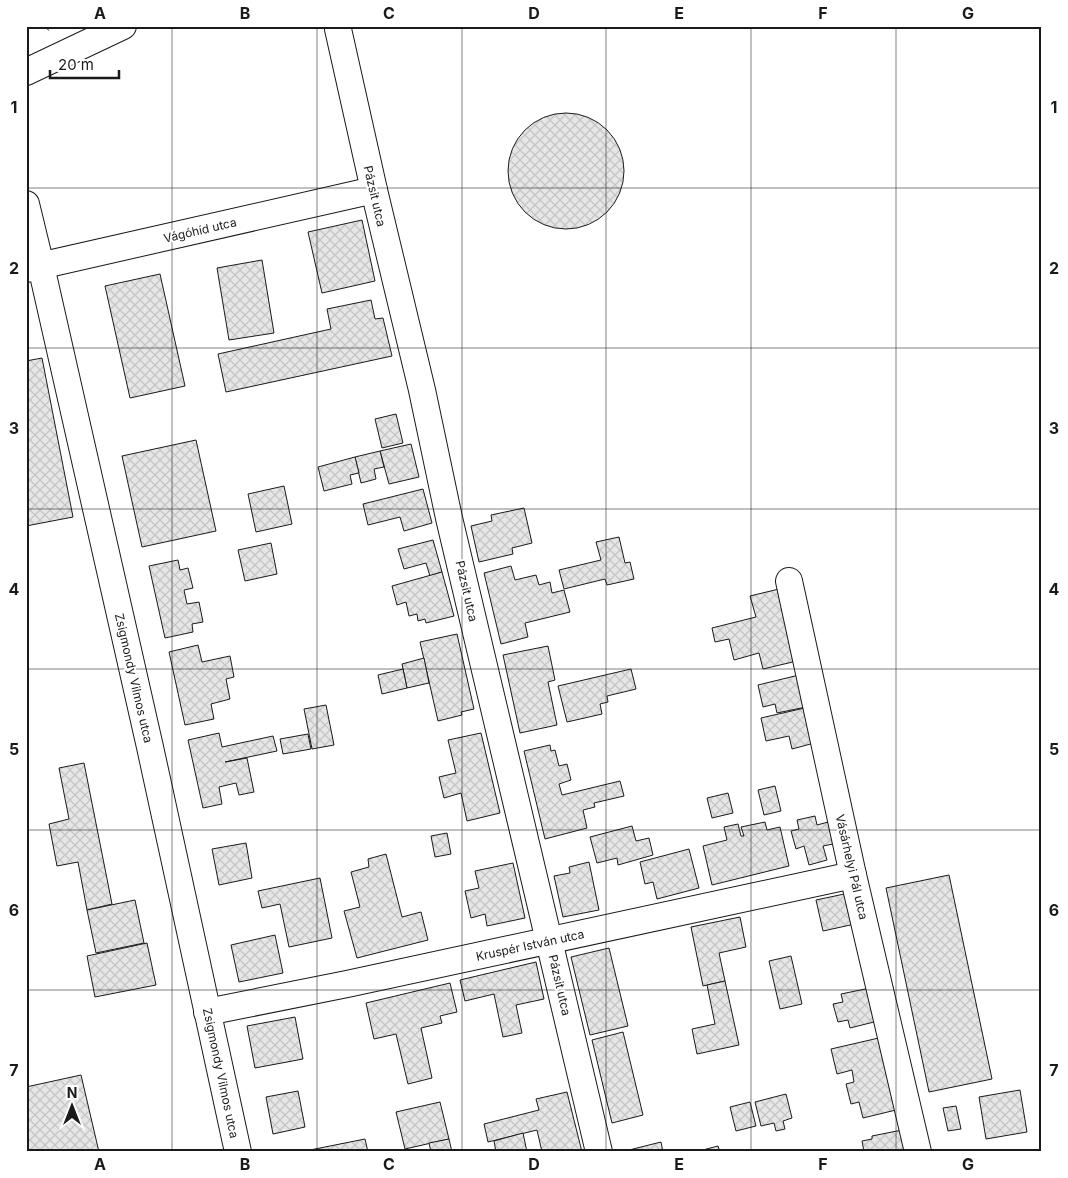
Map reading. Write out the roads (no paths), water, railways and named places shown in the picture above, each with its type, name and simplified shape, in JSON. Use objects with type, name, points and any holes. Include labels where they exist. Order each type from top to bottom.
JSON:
[{"type":"street","points":[[26,72],[123,26]]},
{"type":"street","name":"Pázsit utca","points":[[338,29],[422,390],[449,518],[599,1152]]},
{"type":"street","name":"Vágóhíd utca","points":[[34,268],[374,190]]},
{"type":"street","name":"Zsigmondy Vilmos utca","points":[[26,204],[34,268],[150,747],[238,1152]]},
{"type":"street","name":"Vásárhelyi Pál utca","points":[[789,581],[853,875],[918,1152]]},
{"type":"street","name":"Kruspér István utca","points":[[207,1012],[550,941],[853,875]]}]
